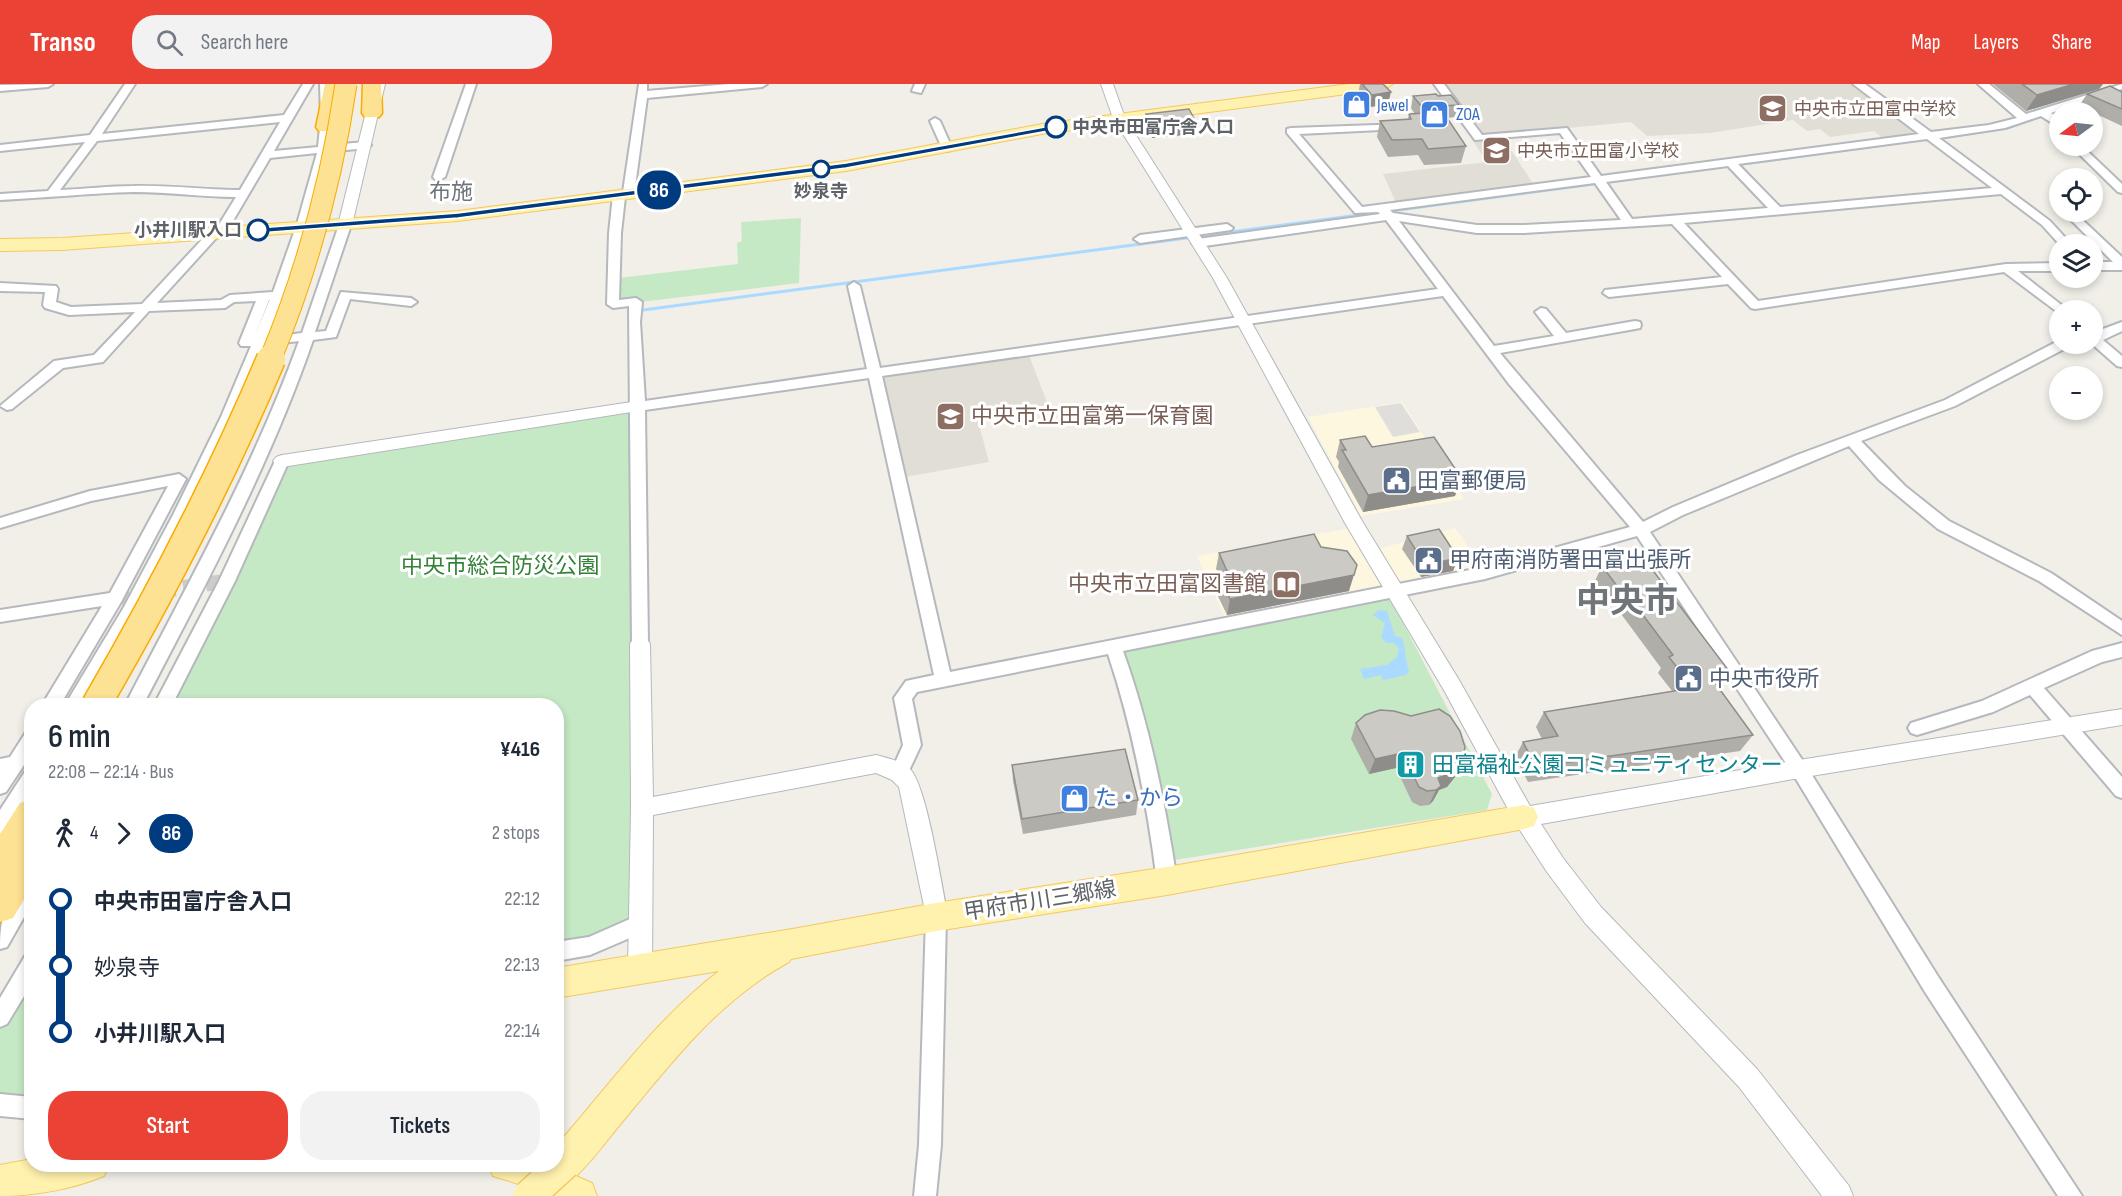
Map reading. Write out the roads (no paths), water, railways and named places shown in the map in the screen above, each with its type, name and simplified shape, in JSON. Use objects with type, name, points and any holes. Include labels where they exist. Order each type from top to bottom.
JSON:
[{"type":"highway","points":[[371,85],[372,113]]},
{"type":"highway","points":[[123,698],[176,602],[246,460],[292,352],[322,265],[356,129],[371,85]]},
{"type":"highway","points":[[326,127],[335,86]]},
{"type":"highway","points":[[100,698],[191,531],[275,351],[305,266],[326,196],[339,133],[335,86]]},
{"type":"highway","points":[[0,864],[24,826]]},
{"type":"highway","points":[[0,906],[24,867]]},
{"type":"main road","points":[[0,245],[62,244],[458,216],[856,164],[1042,129],[1385,84]]},
{"type":"main road","name":"甲府市川三郷線","points":[[564,982],[798,943],[936,917],[1167,881],[1524,817]]},
{"type":"main road","points":[[564,1164],[692,1013],[727,982],[758,962],[798,943]]},
{"type":"main road","points":[[4,1182],[36,1172]]},
{"type":"main road","points":[[4,1182],[53,1172]]},
{"type":"main road","points":[[534,1172],[579,1196]]},
{"type":"main road","points":[[529,1196],[555,1172]]},
{"type":"street","points":[[0,88],[48,84]]},
{"type":"street","points":[[52,193],[94,138],[130,84]]},
{"type":"street","points":[[7,406],[59,364],[98,359],[148,307],[217,233],[244,193],[308,84]]},
{"type":"street","points":[[439,177],[471,84]]},
{"type":"street","points":[[640,970],[642,808],[638,406],[634,322],[636,302],[613,303],[623,194],[637,142],[643,89],[762,84]]},
{"type":"street","points":[[1107,84],[1119,118],[1244,322],[1354,523],[1452,686],[1524,817],[1555,865],[1593,915],[1748,1078],[1839,1196]]},
{"type":"street","points":[[1439,84],[1460,122],[1479,138],[1563,130],[1629,224]]},
{"type":"street","points":[[1858,84],[2003,190],[2046,223],[2056,234]]},
{"type":"street","points":[[1983,84],[2024,118]]},
{"type":"street","points":[[1140,239],[1194,237],[1931,138],[1989,128],[2045,114],[2122,86]]},
{"type":"street","points":[[138,698],[188,603],[256,465],[308,338],[345,225],[372,113]]},
{"type":"street","points":[[2045,114],[2049,117]]},
{"type":"street","points":[[0,148],[289,117]]},
{"type":"street","points":[[935,121],[946,148]]},
{"type":"street","points":[[1359,212],[1291,131],[1409,126]]},
{"type":"street","points":[[78,698],[166,545],[242,390],[260,342],[271,295],[302,227],[323,150],[326,127]]},
{"type":"street","points":[[265,155],[366,145]]},
{"type":"street","points":[[2086,156],[2122,190]]},
{"type":"street","points":[[1733,165],[1777,211]]},
{"type":"street","points":[[0,197],[134,189],[192,191],[200,194],[244,193]]},
{"type":"street","points":[[1194,237],[1359,212],[1384,212],[1477,229],[1629,224],[2003,190]]},
{"type":"street","points":[[1384,212],[1490,351],[1641,530],[1799,769],[1932,986],[2071,1196]]},
{"type":"street","points":[[1675,220],[1755,305],[2006,268],[2049,267]]},
{"type":"street","points":[[2078,222],[2122,265]]},
{"type":"street","points":[[2103,266],[2122,265]]},
{"type":"street","points":[[2006,268],[2049,301]]},
{"type":"street","points":[[1609,293],[1732,280]]},
{"type":"street","points":[[854,286],[876,372],[944,681]]},
{"type":"street","points":[[0,287],[52,289],[49,305],[62,307],[69,311],[225,304],[230,299],[271,295]]},
{"type":"street","points":[[0,523],[90,496],[256,465],[638,406],[1446,292]]},
{"type":"street","points":[[260,342],[331,334],[345,295],[411,302]]},
{"type":"street","points":[[1541,312],[1563,338]]},
{"type":"street","points":[[1490,351],[1635,325]]},
{"type":"street","points":[[2103,334],[2122,326]]},
{"type":"street","points":[[2103,346],[2122,363]]},
{"type":"street","points":[[900,772],[912,745],[903,698],[912,686],[1114,648],[1485,573],[1641,530],[1719,493],[1950,403],[2049,351]]},
{"type":"street","points":[[1852,440],[1867,459],[1936,520],[2046,578],[2122,629]]},
{"type":"street","points":[[167,698],[227,581],[282,461]]},
{"type":"street","points":[[55,698],[115,598],[179,480]]},
{"type":"street","points":[[0,616],[115,598]]},
{"type":"street","points":[[1114,648],[1127,681],[1148,764],[1167,881]]},
{"type":"street","points":[[1917,728],[1987,707],[2098,656],[2122,650]]},
{"type":"street","points":[[2033,687],[2122,790]]},
{"type":"street","points":[[1524,817],[1799,769],[2122,717]]},
{"type":"street","points":[[0,786],[8,765],[24,746]]},
{"type":"street","points":[[642,808],[876,764],[900,772],[907,780],[936,917],[930,1145],[925,1196]]},
{"type":"street","points":[[0,826],[24,788]]},
{"type":"street","points":[[0,940],[24,898]]},
{"type":"street","points":[[564,951],[590,946],[639,924]]},
{"type":"street","points":[[0,1017],[24,976]]},
{"type":"street","points":[[0,1105],[24,1107]]},
{"type":"water","points":[[1379,610],[1387,611],[1395,636],[1402,638],[1409,671],[1406,675],[1383,680],[1381,675],[1364,679],[1360,669],[1387,665],[1397,657],[1399,649],[1394,643],[1386,643],[1381,637],[1385,623],[1373,615]]},
{"type":"waterway","points":[[1928,140],[2007,128],[2049,114]]},
{"type":"waterway","points":[[1704,169],[1884,145]]},
{"type":"waterway","points":[[643,310],[1601,183]]},
{"type":"tunnel","points":[[115,598],[227,581]]},
{"type":"place","name":"Jewel","points":[[1356,105]]},
{"type":"place","name":"中央市立田富中学校","points":[[1773,109]]},
{"type":"place","name":"ZOA","points":[[1435,114]]},
{"type":"place","name":"中央市田富庁舎入口","points":[[1056,127]]},
{"type":"place","name":"中央市立田富小学校","points":[[1496,151]]},
{"type":"place","name":"妙泉寺","points":[[821,169]]},
{"type":"place","name":"小井川駅入口","points":[[258,230]]},
{"type":"place","name":"中央市立田富第一保育園","points":[[950,416]]},
{"type":"place","name":"田富郵便局","points":[[1396,481]]},
{"type":"place","name":"甲府南消防署田富出張所","points":[[1428,560]]},
{"type":"place","name":"中央市立田富図書館","points":[[1287,584]]},
{"type":"place","name":"中央市役所","points":[[1688,679]]},
{"type":"place","name":"田富福祉公園コミュニティセンター","points":[[1411,765]]},
{"type":"place","name":"た・から","points":[[1074,798]]},
{"type":"district","name":"布施","points":[[451,192]]},
{"type":"district","name":"中央市","points":[[1627,601]]},
{"type":"park label","name":"中央市総合防災公園","points":[[500,566]]}]
